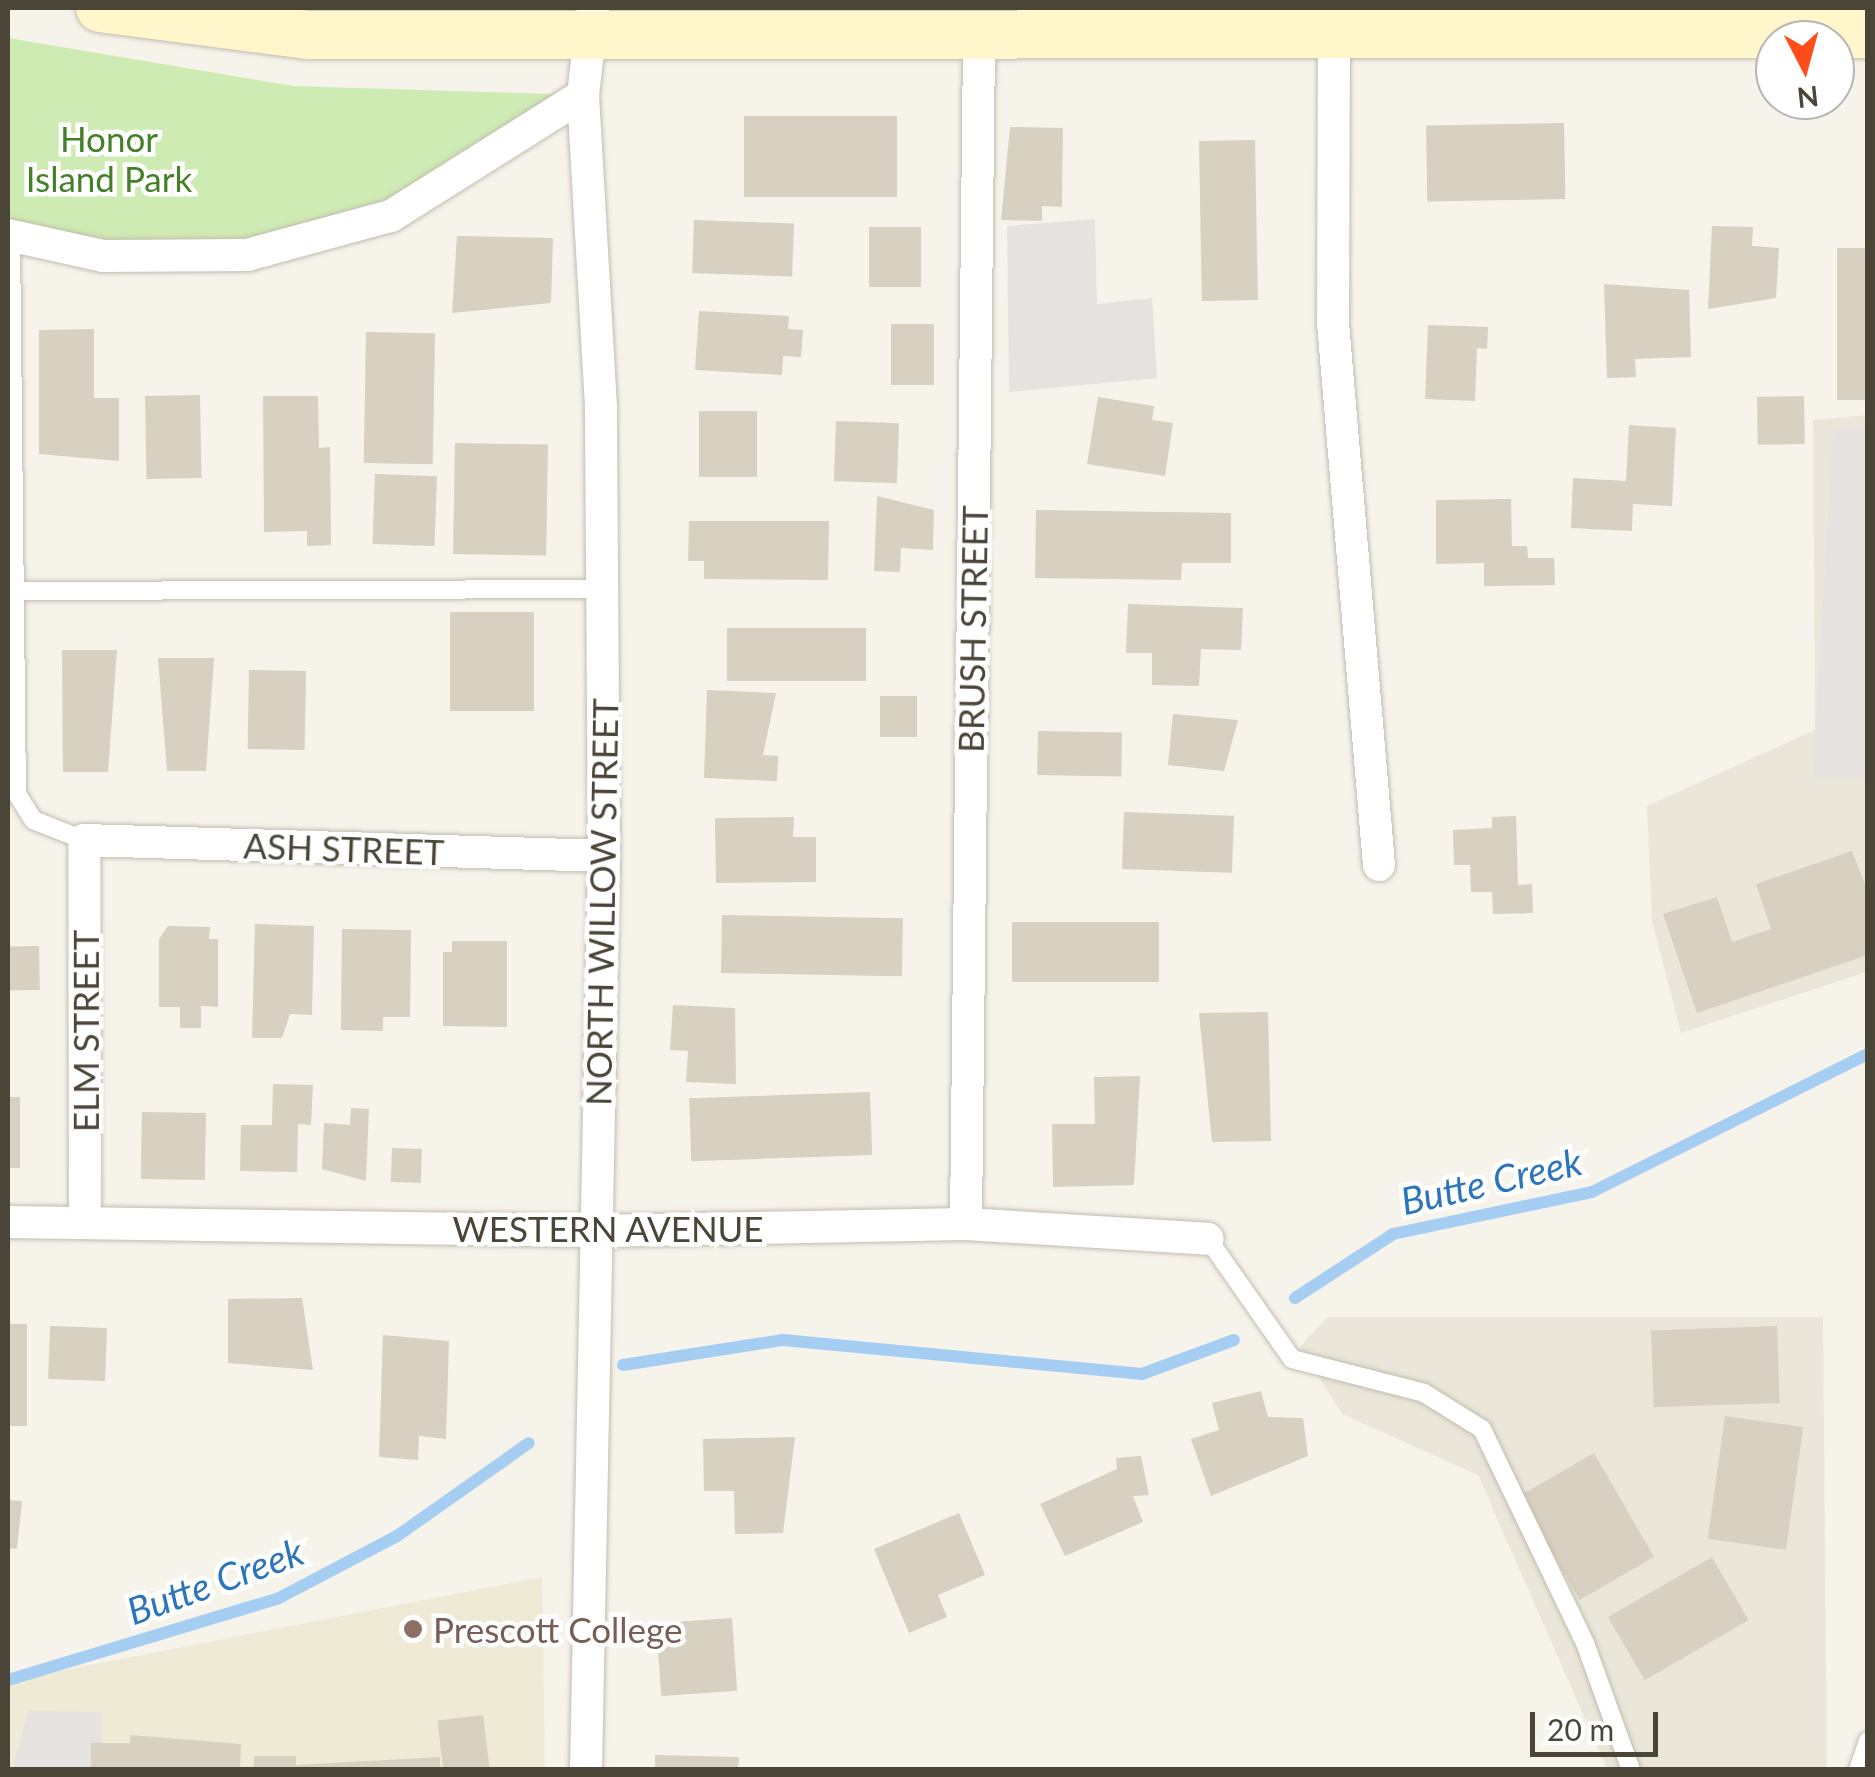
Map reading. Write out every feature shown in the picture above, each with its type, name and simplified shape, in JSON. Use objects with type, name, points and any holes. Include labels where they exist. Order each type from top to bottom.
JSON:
[{"type":"main road","points":[[100,8],[308,35],[590,22],[979,34],[1334,35],[1721,22],[1868,34]]},
{"type":"street","name":"NORTH WILLOW STREET","points":[[586,1770],[604,856],[604,589],[583,95],[590,22]]},
{"type":"street","name":"BRUSH STREET","points":[[966,1224],[979,34]]},
{"type":"street","points":[[1334,35],[1332,323],[1379,866]]},
{"type":"street","points":[[10,235],[102,256],[247,255],[392,216],[583,95]]},
{"type":"street","name":"ASH STREET","points":[[84,840],[604,856]]},
{"type":"street","name":"ELM STREET","points":[[84,840],[86,1222]]},
{"type":"street","name":"WESTERN AVENUE","points":[[8,1222],[596,1231],[966,1224],[1208,1239]]},
{"type":"lane","points":[[10,235],[17,794],[32,820],[84,840]]},
{"type":"lane","points":[[15,592],[604,589]]},
{"type":"lane","points":[[1208,1239],[1292,1359],[1424,1393],[1482,1429],[1585,1642],[1632,1770]]},
{"type":"lane","points":[[1858,1770],[1868,1741]]},
{"type":"shaded area","points":[[1095,219],[1097,304],[1152,298],[1157,378],[1009,392],[1007,226]]},
{"type":"shaded area","points":[[1867,415],[1867,972],[1681,1033],[1652,921],[1647,806],[1815,730],[1813,420]]},
{"type":"shaded area","points":[[1867,427],[1867,779],[1813,777],[1833,430]]},
{"type":"shaded area","points":[[1328,1317],[1823,1317],[1827,1769],[1607,1769],[1478,1475],[1342,1414],[1300,1347]]},
{"type":"shaded area","name":"Prescott College","points":[[542,1577],[545,1769],[8,1770],[8,1681]]},
{"type":"shaded area","points":[[28,1711],[102,1712],[102,1769],[12,1770]]},
{"type":"green space","name":"Honor Island Park","points":[[8,38],[293,86],[583,95],[391,216],[247,255],[8,235]]},
{"type":"building","points":[[744,116],[897,116],[897,197],[744,197]]},
{"type":"building","points":[[1564,123],[1565,199],[1427,201],[1426,125]]},
{"type":"building","points":[[1010,127],[1063,128],[1062,207],[1042,206],[1042,221],[1001,220]]},
{"type":"building","points":[[1255,140],[1258,300],[1202,301],[1199,141]]},
{"type":"building","points":[[694,220],[794,223],[792,276],[692,273]]},
{"type":"building","points":[[1712,226],[1753,227],[1752,246],[1779,248],[1776,298],[1708,309]]},
{"type":"building","points":[[869,227],[921,227],[921,287],[869,287]]},
{"type":"building","points":[[457,236],[553,238],[551,303],[452,313]]},
{"type":"building","points":[[1837,248],[1868,248],[1868,400],[1837,400]]},
{"type":"building","points":[[1604,284],[1689,290],[1691,357],[1635,359],[1636,377],[1607,378]]},
{"type":"building","points":[[699,311],[789,316],[788,329],[803,330],[801,357],[783,356],[782,375],[695,370]]},
{"type":"building","points":[[891,324],[934,324],[934,385],[891,385]]},
{"type":"building","points":[[1428,325],[1488,327],[1487,349],[1477,348],[1475,401],[1425,399]]},
{"type":"building","points":[[94,329],[94,398],[119,398],[119,461],[39,454],[39,330]]},
{"type":"building","points":[[366,332],[435,333],[433,464],[364,463]]},
{"type":"building","points":[[200,395],[201,478],[146,479],[145,396]]},
{"type":"building","points":[[263,396],[318,396],[319,448],[330,447],[331,545],[307,546],[307,531],[264,532]]},
{"type":"building","points":[[1804,396],[1805,444],[1758,445],[1757,397]]},
{"type":"building","points":[[1098,397],[1154,406],[1152,420],[1173,423],[1165,476],[1087,464]]},
{"type":"building","points":[[699,411],[757,411],[757,477],[699,477]]},
{"type":"building","points":[[836,421],[899,423],[897,483],[834,481]]},
{"type":"building","points":[[1629,425],[1676,428],[1672,506],[1633,504],[1632,531],[1571,528],[1573,478],[1626,481]]},
{"type":"building","points":[[455,443],[548,445],[546,556],[453,554]]},
{"type":"building","points":[[375,474],[437,476],[435,546],[373,544]]},
{"type":"building","points":[[877,496],[934,510],[933,550],[901,548],[900,572],[874,571]]},
{"type":"building","points":[[1511,499],[1512,546],[1527,546],[1528,558],[1554,558],[1555,585],[1484,586],[1484,563],[1436,564],[1436,500]]},
{"type":"building","points":[[1036,510],[1231,513],[1231,563],[1182,563],[1181,580],[1035,578]]},
{"type":"building","points":[[689,521],[829,521],[828,580],[704,579],[704,561],[688,561]]},
{"type":"building","points":[[1128,604],[1243,608],[1241,650],[1201,649],[1199,686],[1152,685],[1152,653],[1126,653]]},
{"type":"building","points":[[450,612],[534,612],[534,711],[450,711]]},
{"type":"building","points":[[727,628],[866,628],[866,681],[727,681]]},
{"type":"building","points":[[62,650],[117,650],[108,772],[63,772]]},
{"type":"building","points":[[158,658],[214,658],[206,771],[167,771]]},
{"type":"building","points":[[249,670],[306,671],[305,750],[248,749]]},
{"type":"building","points":[[707,690],[776,693],[763,755],[778,756],[777,781],[704,778]]},
{"type":"building","points":[[880,696],[917,696],[917,737],[880,737]]},
{"type":"building","points":[[1173,714],[1238,720],[1224,771],[1168,765]]},
{"type":"building","points":[[1038,731],[1122,732],[1121,776],[1037,775]]},
{"type":"building","points":[[1124,812],[1234,816],[1232,873],[1122,869]]},
{"type":"building","points":[[1516,816],[1518,885],[1532,884],[1533,913],[1493,914],[1492,892],[1471,892],[1470,865],[1454,865],[1453,830],[1492,828],[1492,817]]},
{"type":"building","points":[[794,817],[793,837],[816,837],[816,882],[716,883],[715,818]]},
{"type":"building","points":[[1852,851],[1868,892],[1868,955],[1697,1013],[1663,914],[1717,897],[1732,942],[1771,929],[1756,884]]},
{"type":"building","points":[[722,915],[903,918],[902,976],[721,973]]},
{"type":"building","points":[[1012,922],[1159,922],[1159,982],[1012,982]]},
{"type":"building","points":[[255,924],[314,926],[312,1015],[290,1014],[282,1038],[252,1038]]},
{"type":"building","points":[[168,926],[210,927],[209,939],[218,939],[218,1007],[201,1006],[201,1028],[180,1028],[180,1007],[159,1007],[159,939]]},
{"type":"building","points":[[342,929],[411,930],[410,1017],[383,1017],[383,1031],[341,1030]]},
{"type":"building","points":[[452,941],[507,941],[507,1027],[443,1026],[443,952],[452,952]]},
{"type":"building","points":[[39,946],[40,990],[9,991],[8,947]]},
{"type":"building","points":[[673,1005],[735,1008],[736,1084],[686,1082],[688,1051],[670,1050]]},
{"type":"building","points":[[1268,1012],[1271,1141],[1212,1142],[1199,1013]]},
{"type":"building","points":[[1140,1076],[1134,1185],[1053,1187],[1052,1124],[1095,1124],[1094,1077]]},
{"type":"building","points":[[273,1084],[313,1085],[311,1125],[298,1124],[297,1172],[240,1171],[241,1125],[272,1125]]},
{"type":"building","points":[[870,1092],[872,1155],[691,1161],[689,1098]]},
{"type":"building","points":[[8,1097],[20,1097],[20,1168],[8,1168]]},
{"type":"building","points":[[351,1108],[369,1109],[366,1181],[322,1169],[324,1123],[350,1125]]},
{"type":"building","points":[[142,1112],[206,1113],[205,1180],[141,1179]]},
{"type":"building","points":[[392,1148],[422,1149],[421,1183],[391,1182]]},
{"type":"building","points":[[302,1298],[313,1370],[228,1363],[228,1299]]},
{"type":"building","points":[[8,1324],[27,1324],[27,1426],[8,1426]]},
{"type":"building","points":[[50,1326],[107,1328],[105,1381],[48,1379]]},
{"type":"building","points":[[1777,1326],[1780,1403],[1654,1407],[1651,1330]]},
{"type":"building","points":[[383,1335],[449,1341],[446,1439],[419,1436],[418,1460],[379,1457]]},
{"type":"building","points":[[1261,1391],[1268,1417],[1303,1418],[1308,1456],[1211,1496],[1191,1439],[1219,1430],[1212,1403]]},
{"type":"building","points":[[1725,1416],[1803,1427],[1786,1550],[1708,1539]]},
{"type":"building","points":[[795,1437],[783,1533],[735,1534],[734,1491],[704,1491],[703,1439]]},
{"type":"building","points":[[1594,1453],[1654,1557],[1580,1600],[1520,1496]]},
{"type":"building","points":[[1141,1456],[1149,1495],[1133,1496],[1143,1522],[1065,1556],[1040,1504],[1117,1469],[1116,1458]]},
{"type":"building","points":[[8,1500],[22,1501],[17,1549],[8,1548]]},
{"type":"building","points":[[959,1513],[985,1575],[938,1595],[947,1617],[909,1633],[874,1549]]},
{"type":"building","points":[[1712,1557],[1748,1620],[1645,1680],[1608,1617]]},
{"type":"building","points":[[732,1618],[737,1691],[661,1696],[656,1623]]},
{"type":"building","points":[[483,1715],[490,1770],[443,1770],[437,1721]]},
{"type":"building","points":[[130,1735],[241,1744],[240,1770],[91,1770],[91,1743],[130,1743]]},
{"type":"building","points":[[655,1755],[739,1757],[738,1770],[655,1770]]},
{"type":"building","points":[[254,1756],[296,1756],[296,1765],[440,1757],[440,1770],[254,1770]]},
{"type":"waterway","name":"Butte Creek","points":[[1295,1298],[1393,1234],[1592,1192],[1868,1054]]},
{"type":"waterway","name":"Butte Creek","points":[[623,1365],[783,1340],[1142,1374],[1234,1340]]},
{"type":"waterway","name":"Butte Creek","points":[[8,1680],[279,1598],[397,1536],[529,1443]]},
{"type":"place","name":"Prescott College","points":[[413,1629]]}]
